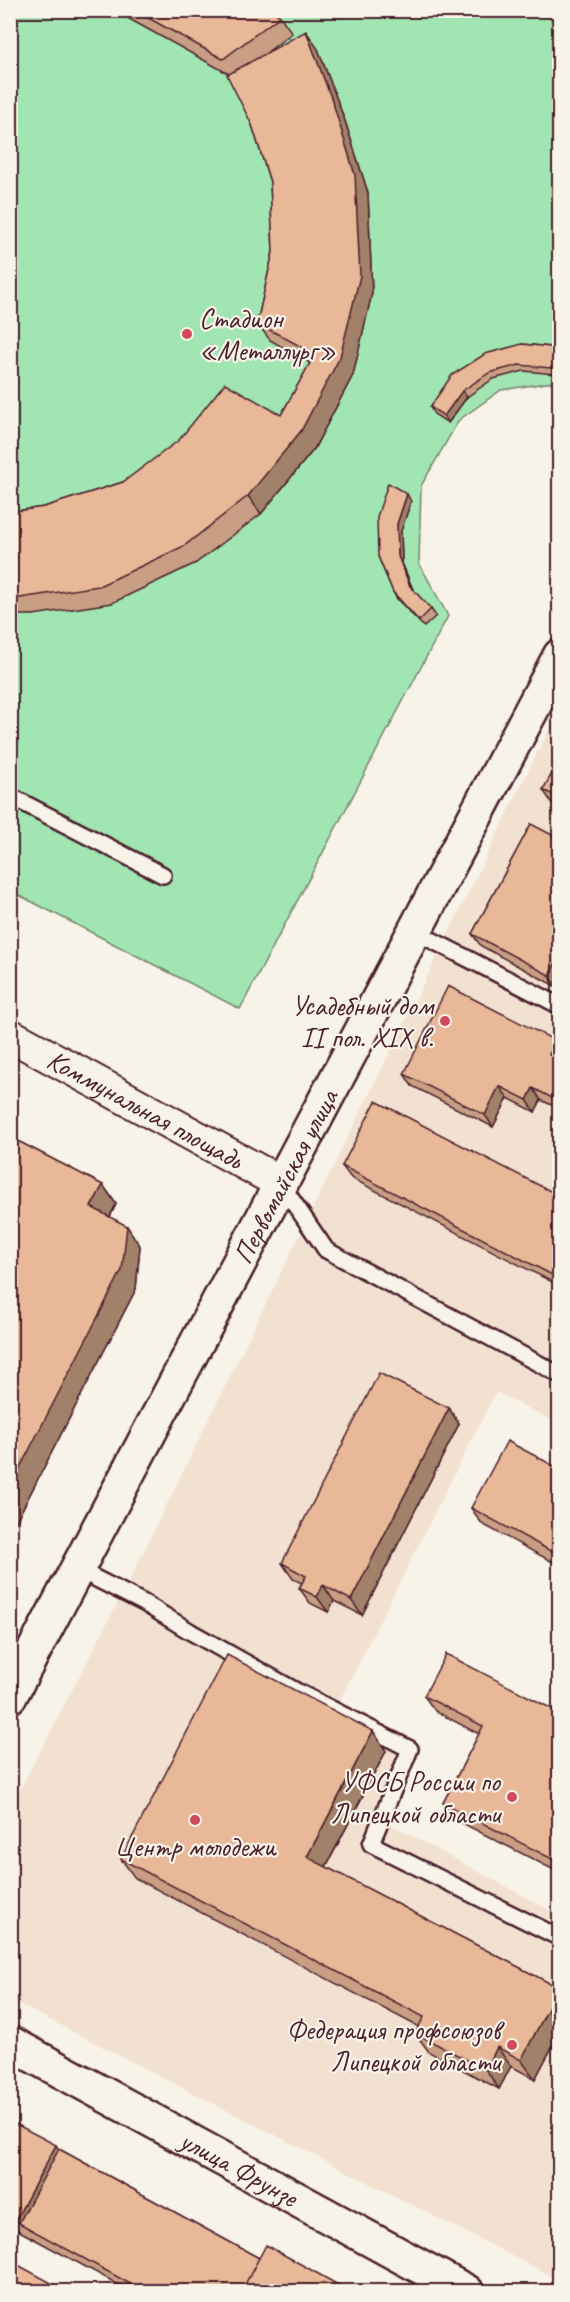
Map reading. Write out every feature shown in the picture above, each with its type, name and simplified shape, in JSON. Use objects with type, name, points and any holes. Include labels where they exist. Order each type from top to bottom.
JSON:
[{"type":"main road","name":"Первомайская улица","points":[[10,1696],[560,656]]},
{"type":"main road","name":"улица Фрунзе","points":[[10,2043],[467,2292]]},
{"type":"street","name":"Коммунальная площадь","points":[[10,1035],[281,1183]]},
{"type":"lane","points":[[10,796],[163,875]]},
{"type":"lane","points":[[414,931],[560,1006]]},
{"type":"lane","points":[[281,1183],[326,1250],[560,1375]]},
{"type":"lane","points":[[77,1569],[144,1602],[191,1632],[298,1692],[410,1749],[371,1844],[560,1938]]},
{"type":"shaded area","points":[[559,709],[559,1424],[496,1392],[339,1702],[422,1745],[386,1822],[559,1915],[559,2274],[553,2277],[11,2000],[10,1809],[127,1585]]},
{"type":"green space","points":[[10,11],[559,11],[559,381],[501,390],[459,420],[421,486],[419,563],[448,616],[240,1009],[11,891]]},
{"type":"building","points":[[134,10],[271,10],[280,16],[223,59]]},
{"type":"building","points":[[306,31],[333,103],[355,175],[360,276],[340,357],[301,431],[248,496],[184,546],[99,586],[10,598],[10,512],[44,507],[123,482],[179,440],[225,383],[281,415],[315,354],[257,323],[273,252],[270,182],[252,125],[227,75]]},
{"type":"building","points":[[522,344],[560,348],[560,351],[551,368],[519,365],[489,373],[462,391],[444,416],[430,407],[452,375],[485,354]]},
{"type":"building","points":[[388,483],[407,494],[397,524],[398,556],[410,586],[431,609],[419,621],[393,592],[378,556],[377,517]]},
{"type":"building","points":[[560,759],[560,798],[543,790]]},
{"type":"building","points":[[531,824],[560,839],[560,955],[549,975],[472,934]]},
{"type":"building","points":[[448,986],[556,1041],[549,1055],[560,1060],[560,1102],[533,1088],[527,1100],[499,1086],[485,1115],[404,1074]]},
{"type":"building","points":[[376,1101],[560,1196],[560,1279],[342,1166]]},
{"type":"building","points":[[10,1137],[103,1185],[91,1207],[127,1226],[122,1270],[10,1487],[10,1254],[15,1245],[10,1243]]},
{"type":"building","points":[[379,1373],[449,1408],[351,1600],[323,1585],[317,1597],[299,1588],[306,1576],[282,1563]]},
{"type":"building","points":[[507,1441],[560,1469],[560,1556],[471,1508]]},
{"type":"building","points":[[446,1654],[560,1713],[560,1863],[443,1803],[483,1726],[424,1696]]},
{"type":"building","points":[[227,1655],[373,1731],[307,1857],[559,1988],[521,2060],[497,2047],[486,2070],[415,2033],[424,2017],[121,1859]]},
{"type":"building","points":[[10,2121],[56,2145],[16,2219],[10,2216]]},
{"type":"building","points":[[59,2149],[259,2258],[241,2292],[145,2292],[19,2223]]},
{"type":"building","points":[[266,2245],[351,2292],[241,2292]]},
{"type":"building","points":[[18,2265],[57,2286],[54,2292],[10,2292],[10,2278]]},
{"type":"place","name":"Стадион «Металлург»","points":[[187,334]]},
{"type":"place","name":"Усадебный дом II пол. XIX в.","points":[[445,1021]]},
{"type":"place","name":"УФСБ России по Липецкой области","points":[[512,1797]]},
{"type":"place","name":"Центр молодежи","points":[[195,1820]]},
{"type":"place","name":"Федерация профсоюзов Липецкой области","points":[[512,2045]]}]
